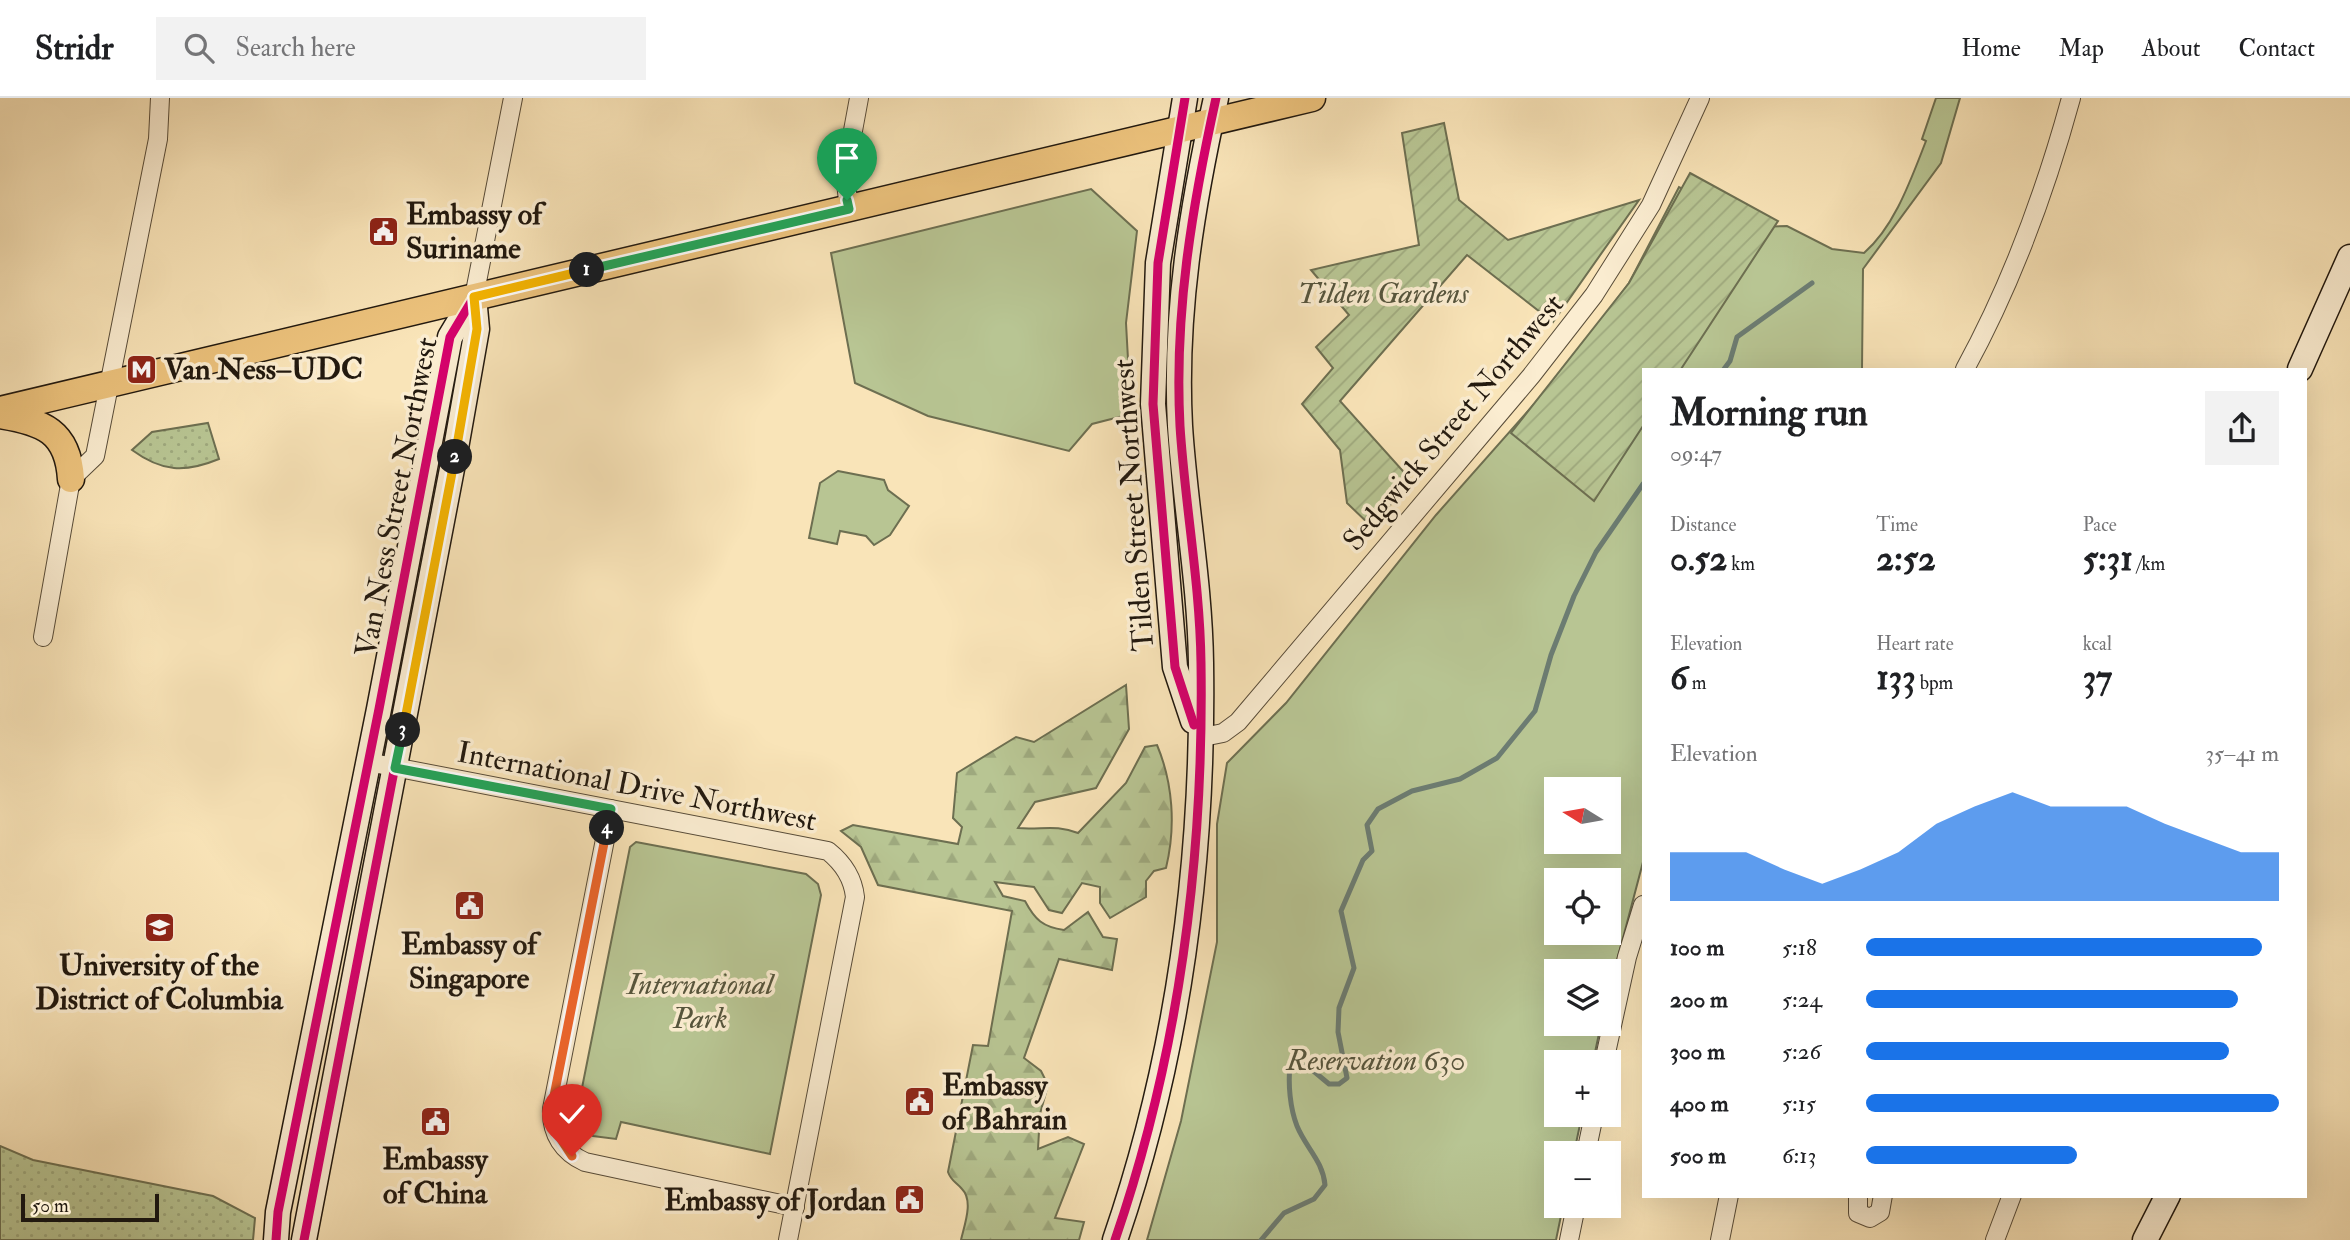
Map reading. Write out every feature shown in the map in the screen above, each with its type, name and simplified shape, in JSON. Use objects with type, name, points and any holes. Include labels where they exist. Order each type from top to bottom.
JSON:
[{"type":"main road","points":[[0,413],[110,384],[1179,128],[1213,109],[1312,98]]},
{"type":"main road","points":[[0,413],[33,422],[57,436],[67,451],[71,479]]},
{"type":"street","points":[[43,637],[71,479],[94,456],[110,384],[158,139],[160,98]]},
{"type":"street","name":"Van Ness Street Northwest","points":[[304,1240],[477,329],[474,297],[513,98]]},
{"type":"street","points":[[849,209],[845,174],[859,98]]},
{"type":"street","name":"Tilden Street Northwest","points":[[1185,98],[1158,263],[1153,404],[1175,667],[1198,738]]},
{"type":"street","name":"Sedgwick Street Northwest","points":[[1198,738],[1223,733],[1238,722],[1567,331],[1634,236],[1664,180],[1700,98]]},
{"type":"street","points":[[1966,368],[2006,288],[2035,217],[2071,98]]},
{"type":"street","name":"Tilden Street Northwest","points":[[1115,1240],[1149,1126],[1178,991],[1197,836],[1199,620],[1179,402],[1180,329],[1185,261],[1213,109]]},
{"type":"street","points":[[2300,368],[2350,257]]},
{"type":"street","name":"Van Ness Street Northwest","points":[[276,1240],[283,1185],[450,337],[474,297]]},
{"type":"street","points":[[1153,404],[1179,402]]},
{"type":"street","name":"International Drive Northwest","points":[[368,762],[828,851],[839,860],[852,881],[855,897],[789,1240]]},
{"type":"street","points":[[611,809],[552,1109],[556,1134],[572,1156],[585,1163],[795,1207]]},
{"type":"street","points":[[1607,1050],[1627,957],[1642,908]]},
{"type":"street","points":[[1720,1240],[1728,1198]]},
{"type":"street","points":[[1858,1198],[1858,1213],[1870,1218],[1880,1212],[1883,1198]]},
{"type":"street","points":[[1995,1240],[2011,1198]]},
{"type":"street","points":[[2145,1240],[2166,1198]]},
{"type":"street","points":[[1569,1240],[1574,1218]]},
{"type":"green space","name":"Reservation 630","points":[[1936,98],[1960,98],[1941,163],[1863,269],[1862,368],[1642,368],[1642,866],[1617,959],[1544,959],[1544,1036],[1598,1036],[1596,1050],[1544,1050],[1544,1127],[1579,1127],[1577,1141],[1544,1141],[1544,1218],[1561,1218],[1556,1240],[1147,1240],[1181,1121],[1217,942],[1217,824],[1227,763],[1286,703],[1436,515],[1558,377],[1629,283],[1679,187],[1758,227],[1787,226],[1832,249],[1864,253],[1893,216],[1926,141],[1922,139]]},
{"type":"green space","name":"Tilden Gardens","points":[[1444,123],[1459,200],[1508,240],[1639,200],[1553,322],[1467,255],[1340,401],[1411,480],[1372,527],[1347,503],[1340,450],[1302,404],[1333,368],[1316,347],[1349,315],[1311,270],[1419,245],[1402,133]]},
{"type":"green space","points":[[1690,173],[1778,221],[1682,368],[1642,368],[1642,428],[1594,501],[1511,433],[1629,283]]},
{"type":"green space","points":[[1091,189],[1137,231],[1126,323],[1131,414],[1092,424],[1069,451],[928,416],[855,383],[831,253]]},
{"type":"green space","points":[[208,423],[219,459],[207,464],[174,468],[153,463],[132,450],[152,432]]},
{"type":"green space","points":[[838,471],[884,480],[888,490],[909,506],[890,535],[874,545],[866,536],[840,531],[837,544],[809,538],[820,483]]},
{"type":"green space","points":[[1126,685],[1129,729],[1096,788],[1035,802],[1018,828],[1055,828],[1078,833],[1126,783],[1145,747],[1157,745],[1170,790],[1172,821],[1166,868],[1154,871],[1146,881],[1146,897],[1110,918],[1100,903],[1100,887],[1082,883],[1062,913],[1049,910],[1034,887],[995,882],[1003,896],[1025,901],[1036,918],[1045,925],[1064,930],[1088,912],[1103,937],[1117,939],[1112,970],[1059,959],[1024,1058],[1041,1071],[1048,1085],[1040,1114],[1038,1149],[1068,1137],[1084,1144],[1055,1218],[1084,1222],[1079,1240],[961,1240],[967,1214],[966,1194],[948,1172],[973,1045],[988,1046],[1012,911],[878,885],[861,847],[841,831],[853,825],[958,844],[962,827],[953,818],[957,773],[1016,737],[1034,742]]},
{"type":"green space","name":"International Park","points":[[636,842],[806,874],[818,884],[821,895],[770,1154],[621,1122],[616,1139],[593,1136],[584,1129],[578,1108],[630,847]]},
{"type":"green space","points":[[0,1146],[33,1160],[213,1196],[255,1218],[253,1240],[0,1240]]},
{"type":"waterway","points":[[1725,368],[1730,361],[1737,337],[1812,283]]},
{"type":"waterway","points":[[1261,1240],[1284,1213],[1314,1199],[1325,1185],[1318,1162],[1295,1119],[1290,1096],[1290,1066],[1297,1063],[1311,1069],[1329,1084],[1339,1084],[1347,1078],[1338,1032],[1339,1008],[1354,968],[1341,911],[1363,860],[1372,851],[1367,825],[1378,809],[1412,791],[1460,779],[1497,758],[1535,711],[1551,655],[1574,596],[1596,552],[1642,485]]},
{"type":"cycle path","points":[[1185,98],[1158,263],[1153,404],[1175,667],[1194,725]]},
{"type":"cycle path","points":[[1115,1240],[1156,1099],[1171,1027],[1192,883],[1198,810],[1201,663],[1198,603],[1180,426],[1180,343],[1192,220],[1216,98]]},
{"type":"cycle path","points":[[276,1240],[278,1212],[450,337],[474,297]]},
{"type":"cycle path","points":[[304,1240],[456,448],[477,329],[474,297]]},
{"type":"place","name":"Embassy of Suriname","points":[[383,231]]},
{"type":"place","name":"Van Ness–UDC","points":[[141,369]]},
{"type":"place","name":"Embassy of Singapore","points":[[469,906]]},
{"type":"place","name":"University of the District of Columbia","points":[[159,927]]},
{"type":"place","name":"Embassy of Bahrain","points":[[919,1102]]},
{"type":"place","name":"Embassy of China","points":[[435,1121]]},
{"type":"place","name":"Embassy of Jordan","points":[[909,1200]]},
{"type":"route","points":[[572,1156],[556,1134],[551,1121],[552,1109],[611,809],[395,768],[477,329],[474,297],[849,209],[847,200]]}]
